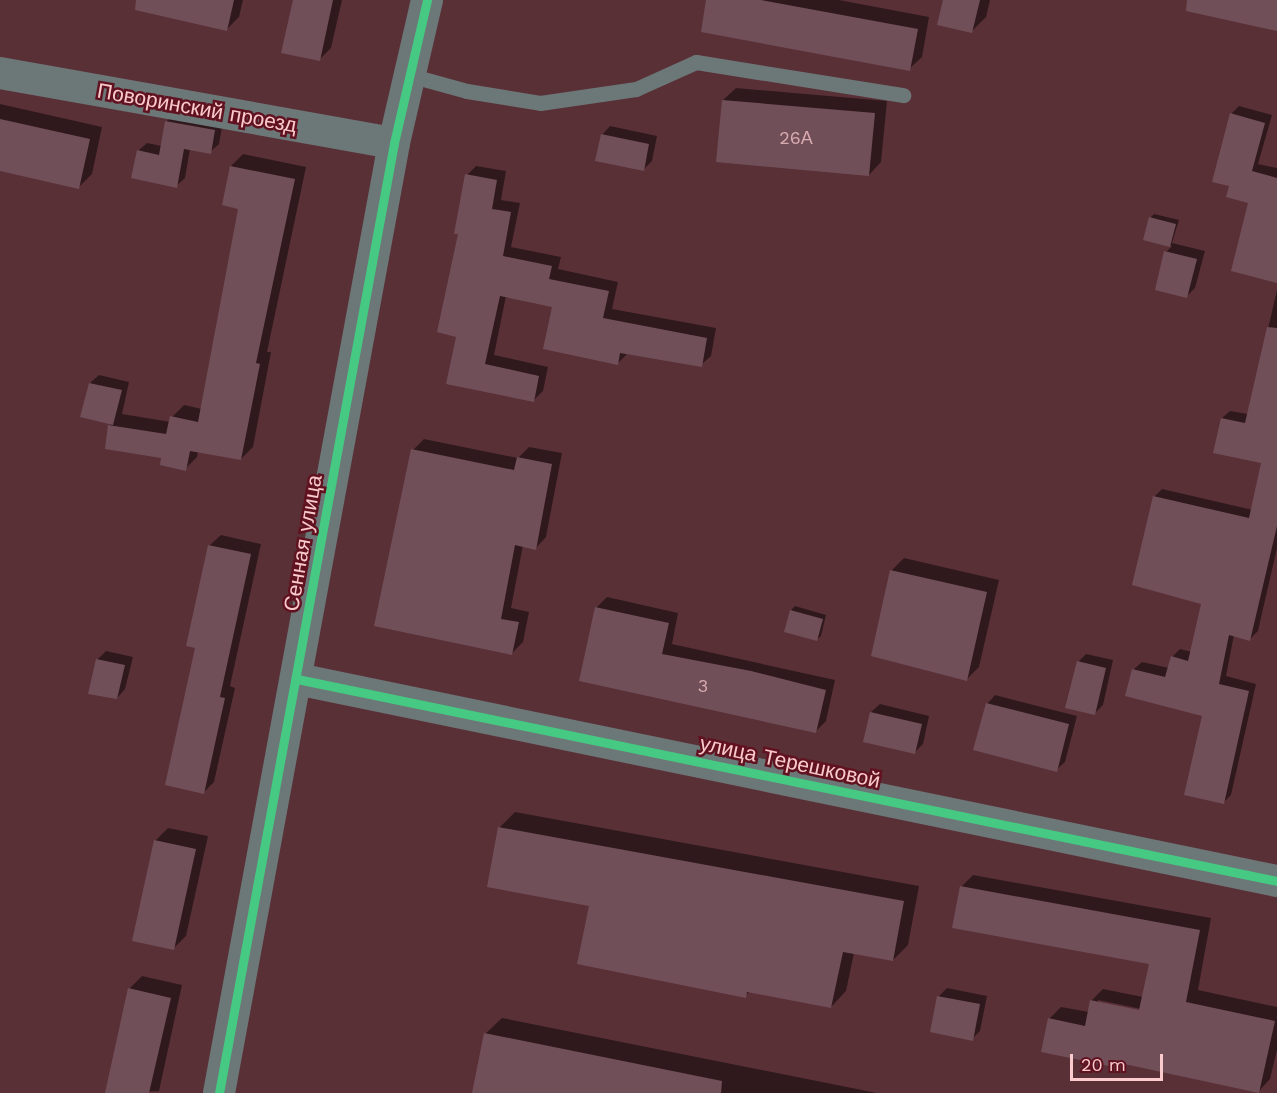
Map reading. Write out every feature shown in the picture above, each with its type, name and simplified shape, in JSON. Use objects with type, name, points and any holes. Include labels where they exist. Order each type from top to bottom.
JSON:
[{"type":"street","name":"Сенная улица","points":[[219,1093],[394,143],[427,0]]},
{"type":"street","name":"Поворинский проезд","points":[[0,73],[394,143]]},
{"type":"street","name":"улица Терешковой","points":[[297,679],[1277,881]]},
{"type":"lane","points":[[410,75],[467,91],[540,103],[636,88],[696,62],[903,95]]},
{"type":"building","points":[[136,0],[234,0],[227,31],[135,10]]},
{"type":"building","points":[[293,0],[333,0],[320,61],[281,53]]},
{"type":"building","points":[[706,0],[761,0],[918,29],[910,71],[701,32]]},
{"type":"building","points":[[943,0],[980,0],[972,33],[937,25]]},
{"type":"building","points":[[1187,0],[1277,0],[1277,31],[1186,11]]},
{"type":"building","points":[[722,100],[875,113],[869,176],[716,162]]},
{"type":"building","points":[[1230,113],[1265,123],[1252,171],[1277,178],[1277,283],[1231,271],[1248,203],[1226,197],[1229,186],[1212,182]]},
{"type":"building","points":[[0,119],[90,139],[79,189],[0,171]]},
{"type":"building","points":[[165,121],[215,130],[211,154],[184,149],[177,188],[131,178],[137,150],[159,155]]},
{"type":"building","points":[[601,134],[649,144],[644,171],[595,161]]},
{"type":"building","points":[[230,166],[295,179],[256,363],[260,364],[241,460],[190,451],[186,471],[160,465],[161,458],[105,449],[108,425],[166,434],[170,416],[198,422],[238,209],[222,205]]},
{"type":"building","points":[[465,174],[497,180],[492,209],[511,212],[503,256],[552,266],[549,279],[609,291],[603,318],[707,338],[702,367],[620,353],[618,365],[543,349],[552,307],[500,296],[485,364],[539,376],[534,402],[446,384],[456,337],[437,332],[458,234],[454,234]]},
{"type":"building","points":[[1149,217],[1176,224],[1170,247],[1143,240]]},
{"type":"building","points":[[1164,251],[1197,259],[1187,298],[1155,290]]},
{"type":"building","points":[[1267,327],[1277,328],[1277,526],[1250,641],[1229,635],[1219,684],[1249,691],[1224,804],[1184,795],[1202,716],[1125,696],[1132,669],[1165,677],[1171,656],[1188,661],[1201,604],[1132,585],[1153,496],[1249,518],[1261,463],[1213,453],[1221,418],[1245,423]]},
{"type":"building","points":[[89,383],[122,390],[113,425],[80,417]]},
{"type":"building","points":[[411,449],[514,470],[517,457],[552,464],[536,550],[515,545],[501,619],[519,622],[512,655],[374,626]]},
{"type":"building","points":[[208,545],[251,554],[220,697],[225,698],[204,794],[165,785],[195,648],[186,646]]},
{"type":"building","points":[[890,570],[987,592],[967,681],[871,656]]},
{"type":"building","points":[[595,607],[669,623],[662,654],[751,671],[826,690],[816,733],[579,681]]},
{"type":"building","points":[[790,610],[823,619],[817,641],[784,632]]},
{"type":"building","points":[[96,659],[125,665],[117,699],[88,694]]},
{"type":"building","points":[[1077,661],[1106,668],[1095,715],[1065,708]]},
{"type":"building","points":[[986,703],[1069,724],[1057,772],[973,750]]},
{"type":"building","points":[[870,712],[922,724],[915,754],[863,742]]},
{"type":"building","points":[[498,827],[904,901],[893,961],[843,952],[831,1008],[747,992],[746,998],[577,964],[589,906],[487,887]]},
{"type":"building","points":[[154,840],[196,849],[174,950],[132,941]]},
{"type":"building","points":[[960,886],[1200,930],[1186,1002],[1275,1021],[1259,1093],[1115,1062],[1114,1067],[1041,1052],[1048,1018],[1085,1026],[1090,1000],[1139,1010],[1149,964],[952,928]]},
{"type":"building","points":[[128,988],[171,998],[149,1093],[105,1093]]},
{"type":"building","points":[[937,996],[980,1004],[973,1041],[930,1032]]},
{"type":"building","points":[[484,1033],[722,1081],[721,1093],[472,1093]]},
{"type":"cycle path","points":[[219,1093],[394,143],[427,0]]},
{"type":"cycle path","points":[[297,679],[1277,881]]}]
